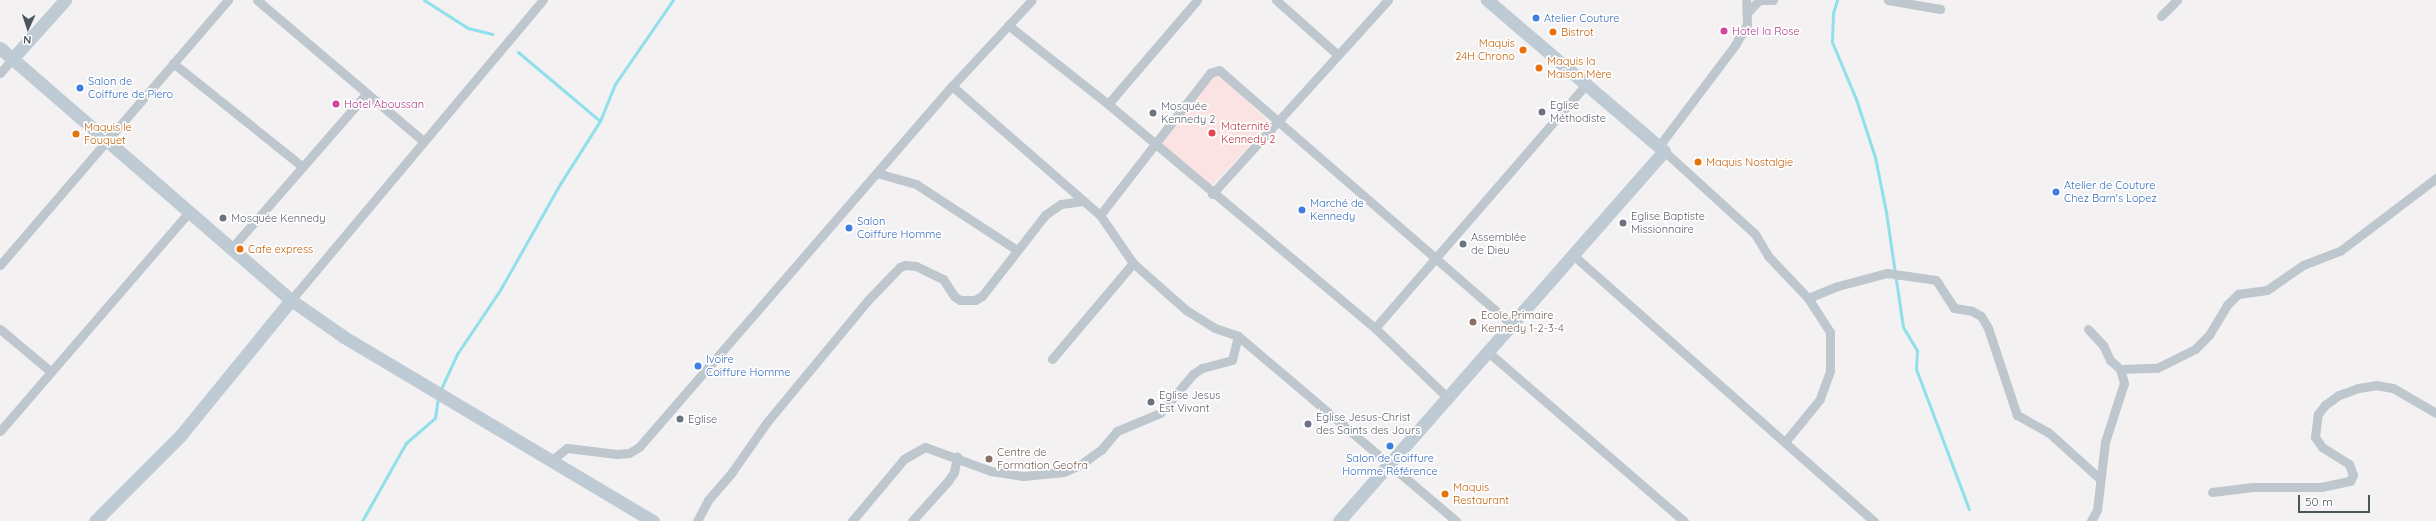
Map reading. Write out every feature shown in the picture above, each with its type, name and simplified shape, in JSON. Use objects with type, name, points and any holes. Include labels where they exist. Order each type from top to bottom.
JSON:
[{"type":"street","points":[[0,73],[65,0]]},
{"type":"street","points":[[0,265],[228,0]]},
{"type":"street","points":[[257,0],[423,141]]},
{"type":"street","points":[[95,521],[180,436],[423,141],[544,0]]},
{"type":"street","points":[[552,460],[567,448],[617,454],[629,452],[639,447],[952,86],[1032,0]]},
{"type":"street","points":[[1108,104],[1197,0]]},
{"type":"street","points":[[1276,0],[1338,55]]},
{"type":"street","points":[[1212,194],[1388,0]]},
{"type":"street","points":[[1487,0],[1662,149],[1748,228],[1768,256],[1808,298],[1832,338],[1830,371],[1820,399],[1785,442]]},
{"type":"street","points":[[1339,521],[1574,255],[1662,149],[1735,45],[1747,24],[1748,12],[1746,0]]},
{"type":"street","points":[[1748,12],[1759,0],[1773,0]]},
{"type":"street","points":[[1888,0],[1940,9]]},
{"type":"street","points":[[2161,16],[2176,0]]},
{"type":"street","points":[[1008,25],[1108,104],[1212,194],[1375,328],[1448,398]]},
{"type":"street","points":[[0,48],[230,250],[291,300],[344,337],[653,521]]},
{"type":"street","points":[[174,63],[303,167]]},
{"type":"street","points":[[1100,215],[1210,73],[1215,70],[1219,70],[1277,123],[1512,325]]},
{"type":"street","points":[[1375,328],[1586,84]]},
{"type":"street","points":[[952,86],[1100,215],[1133,263],[1201,321],[1238,336],[1456,521]]},
{"type":"street","points":[[230,250],[367,93]]},
{"type":"street","points":[[878,173],[916,184],[1018,250]]},
{"type":"street","points":[[2120,369],[2157,368],[2189,352],[2209,335],[2227,305],[2238,294],[2267,290],[2303,265],[2340,251],[2436,178]]},
{"type":"street","points":[[697,521],[708,500],[732,472],[772,417],[868,300],[900,267],[910,264],[938,276],[954,296],[968,301],[982,296],[1052,208],[1084,201]]},
{"type":"street","points":[[0,431],[50,371],[188,213]]},
{"type":"street","points":[[1574,255],[1874,521]]},
{"type":"street","points":[[1052,359],[1133,263]]},
{"type":"street","points":[[1808,298],[1833,288],[1887,273],[1936,280],[1954,308],[1972,311],[1982,316],[1988,328],[2017,415],[2048,432],[2100,479]]},
{"type":"street","points":[[0,329],[50,371]]},
{"type":"street","points":[[2088,329],[2103,345],[2110,360],[2120,369],[2124,383],[2110,420],[2100,479],[2097,510],[2092,521]]},
{"type":"street","points":[[852,521],[904,459],[915,450],[925,447],[957,456],[1003,473],[1046,476],[1064,472],[1080,465],[1101,450],[1117,431],[1160,413],[1193,374],[1202,368],[1232,360],[1238,336]]},
{"type":"street","points":[[1488,352],[1684,521]]},
{"type":"street","points":[[2212,492],[2251,487],[2321,487],[2350,481],[2353,475],[2349,464],[2322,448],[2315,437],[2318,414],[2325,405],[2339,395],[2358,388],[2376,385],[2393,388],[2436,413]]},
{"type":"street","points":[[912,521],[948,481],[954,472],[957,456]]},
{"type":"shaded area","name":"Maternité Kennedy 2","points":[[1215,69],[1271,124],[1209,188],[1155,143]]},
{"type":"waterway","points":[[424,0],[468,28],[492,34]]},
{"type":"waterway","points":[[440,391],[457,354],[500,290],[560,184],[600,121],[615,84],[673,0]]},
{"type":"waterway","points":[[1837,0],[1833,13],[1832,42],[1856,99],[1875,157],[1886,212],[1903,327],[1917,350],[1916,369],[1969,509]]},
{"type":"waterway","points":[[518,52],[600,121]]},
{"type":"waterway","points":[[362,521],[406,443],[435,418],[438,396]]},
{"type":"place","name":"Atelier Couture","points":[[1536,18]]},
{"type":"place","name":"Hotel la Rose","points":[[1724,31]]},
{"type":"place","name":"Bistrot","points":[[1553,32]]},
{"type":"place","name":"Maquis 24H Chrono","points":[[1523,50]]},
{"type":"place","name":"Maquis la Maison Mère","points":[[1539,68]]},
{"type":"place","name":"Salon de Coiffure de Piero","points":[[80,88]]},
{"type":"place","name":"Hotel Aboussan","points":[[336,104]]},
{"type":"place","name":"Eglise Méthodiste","points":[[1542,112]]},
{"type":"place","name":"Mosquée Kennedy 2","points":[[1153,113]]},
{"type":"place","name":"Maternité Kennedy 2","points":[[1212,133]]},
{"type":"place","name":"Maquis le Fouquet","points":[[76,134]]},
{"type":"place","name":"Maquis Nostalgie","points":[[1698,162]]},
{"type":"place","name":"Atelier de Couture Chez Bam's Lopez","points":[[2056,192]]},
{"type":"place","name":"Marché de Kennedy","points":[[1302,210]]},
{"type":"place","name":"Mosquée Kennedy","points":[[223,218]]},
{"type":"place","name":"Eglise Baptiste Missionnaire","points":[[1623,223]]},
{"type":"place","name":"Salon Coiffure Homme","points":[[849,228]]},
{"type":"place","name":"Assemblée de Dieu","points":[[1463,244]]},
{"type":"place","name":"Cafe express","points":[[240,249]]},
{"type":"place","name":"Ecole Primaire Kennedy 1-2-3-4","points":[[1473,322]]},
{"type":"place","name":"Ivoire Coiffure Homme","points":[[698,366]]},
{"type":"place","name":"Eglise Jesus Est Vivant","points":[[1151,402]]},
{"type":"place","name":"Eglise","points":[[680,419]]},
{"type":"place","name":"Eglise Jesus-Christ des Saints des Jours","points":[[1308,424]]},
{"type":"place","name":"Salon de Coiffure Homme Référence","points":[[1390,446]]},
{"type":"place","name":"Centre de Formation Geofra","points":[[989,459]]},
{"type":"place","name":"Maquis Restaurant","points":[[1445,494]]}]
